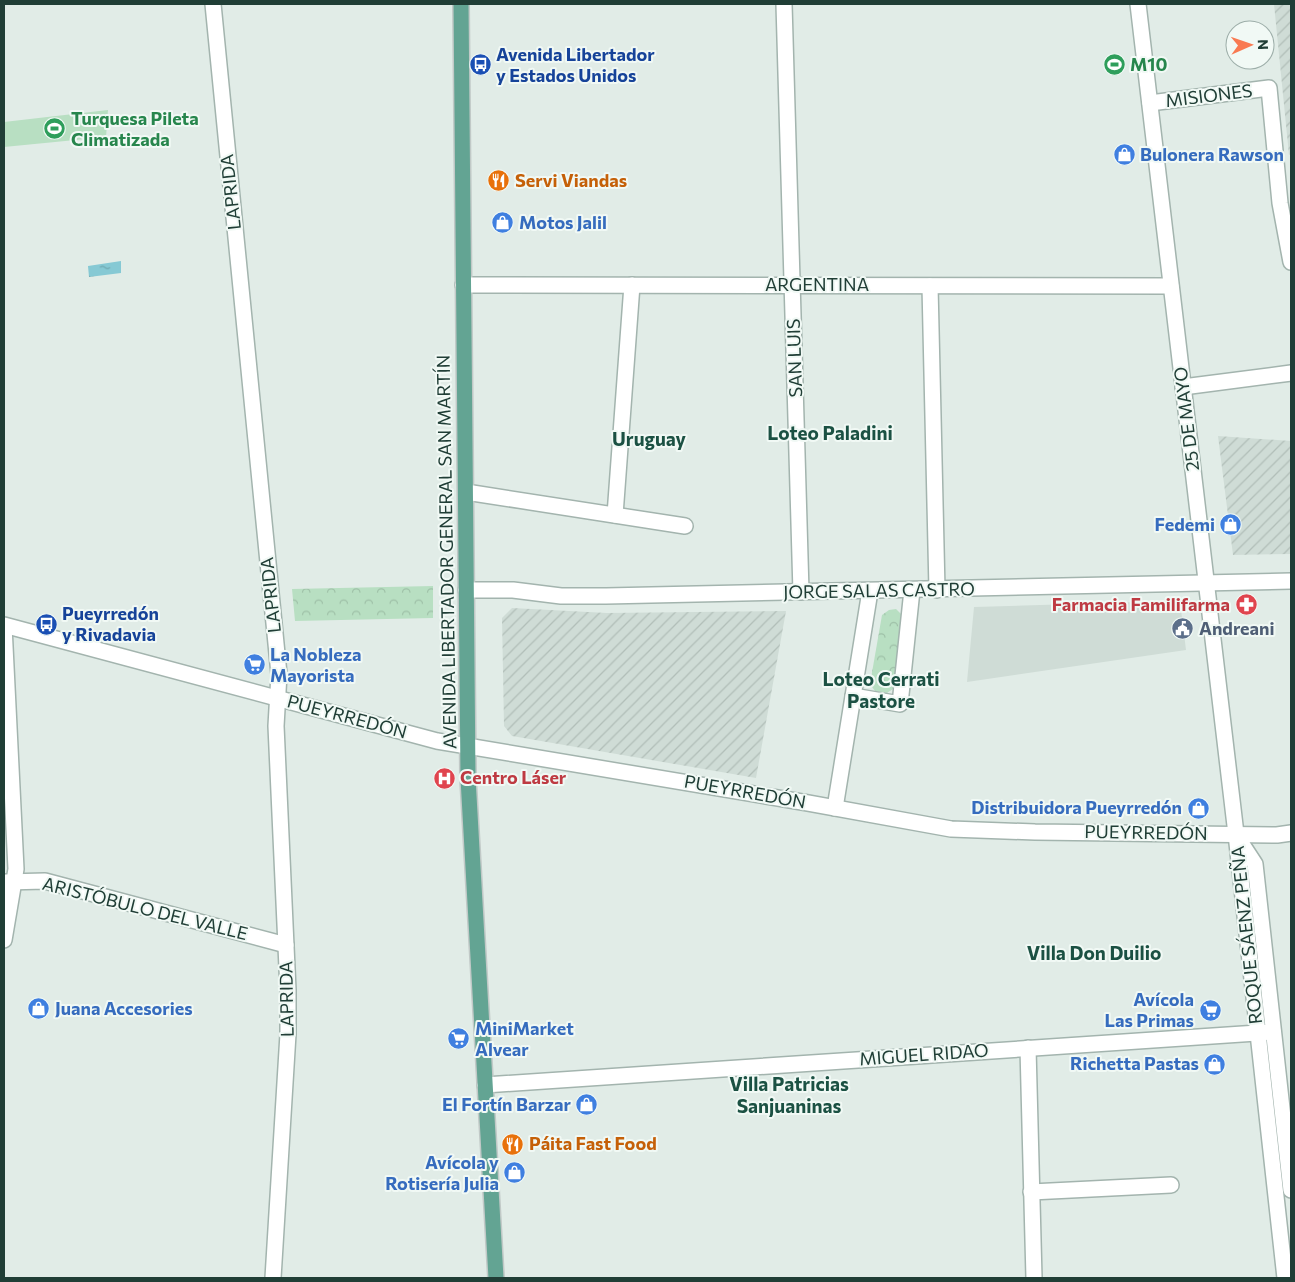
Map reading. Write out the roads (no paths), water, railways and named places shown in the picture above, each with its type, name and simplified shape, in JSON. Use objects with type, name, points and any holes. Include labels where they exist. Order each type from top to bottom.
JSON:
[{"type":"main road","name":"AVENIDA LIBERTADOR GENERAL SAN MARTÍN","points":[[460,4],[468,778],[496,1278]]},
{"type":"street","name":"LAPRIDA","points":[[213,4],[279,674],[276,726],[288,1034],[273,1278]]},
{"type":"street","name":"SAN LUIS","points":[[784,4],[801,592]]},
{"type":"street","name":"25 DE MAYO","points":[[1138,4],[1236,834]]},
{"type":"street","name":"MISIONES","points":[[1150,103],[1269,88],[1284,166]]},
{"type":"street","points":[[1284,166],[1280,203],[1291,262]]},
{"type":"street","name":"ARGENTINA","points":[[464,285],[1171,286]]},
{"type":"street","points":[[615,515],[632,285]]},
{"type":"street","points":[[930,286],[937,590]]},
{"type":"street","points":[[1183,387],[1291,373]]},
{"type":"street","points":[[466,492],[685,526]]},
{"type":"street","name":"JORGE SALAS CASTRO","points":[[466,590],[513,590],[554,595],[606,596],[1291,581]]},
{"type":"street","points":[[853,696],[900,704],[912,590]]},
{"type":"street","points":[[835,808],[870,591]]},
{"type":"street","name":"PUEYRREDÓN","points":[[4,625],[437,741],[951,829],[1035,832],[1291,833]]},
{"type":"street","points":[[4,625],[16,869],[9,882],[4,940]]},
{"type":"street","name":"ROQUE SÁENZ PEÑA","points":[[1236,834],[1255,864],[1274,1032],[1285,1078],[1291,1190]]},
{"type":"street","name":"ROQUE SÁENZ PEÑA","points":[[1236,834],[1263,1080],[1285,1228],[1285,1278]]},
{"type":"street","name":"ARISTÓBULO DEL VALLE","points":[[9,882],[45,881],[286,945]]},
{"type":"street","name":"MIGUEL RIDAO","points":[[485,1085],[1274,1032]]},
{"type":"street","points":[[1028,1048],[1034,1278]]},
{"type":"street","points":[[1263,1080],[1285,1078]]},
{"type":"street","points":[[1031,1192],[1171,1185]]},
{"type":"water","points":[[121,261],[121,273],[89,277],[88,266]]},
{"type":"place","name":"Avenida Libertador y Estados Unidos","points":[[480,65]]},
{"type":"place","name":"M10","points":[[1114,65]]},
{"type":"place","name":"Turquesa Pileta Climatizada","points":[[55,129]]},
{"type":"place","name":"Bulonera Rawson","points":[[1124,155]]},
{"type":"place","name":"Servi Viandas","points":[[499,181]]},
{"type":"place","name":"Motos Jalil","points":[[503,223]]},
{"type":"place","name":"Fedemi","points":[[1231,525]]},
{"type":"place","name":"Farmacia Familifarma","points":[[1246,605]]},
{"type":"place","name":"Pueyrredón y Rivadavia","points":[[46,624]]},
{"type":"place","name":"Andreani","points":[[1183,629]]},
{"type":"place","name":"La Nobleza Mayorista","points":[[254,665]]},
{"type":"place","name":"Centro Láser","points":[[444,778]]},
{"type":"place","name":"Distribuidora Pueyrredón","points":[[1198,808]]},
{"type":"place","name":"Juana Accesories","points":[[39,1009]]},
{"type":"place","name":"Avícola Las Primas","points":[[1210,1010]]},
{"type":"place","name":"MiniMarket Alvear","points":[[459,1039]]},
{"type":"place","name":"Richetta Pastas","points":[[1215,1064]]},
{"type":"place","name":"El Fortín Barzar","points":[[587,1105]]},
{"type":"place","name":"Páita Fast Food","points":[[513,1144]]},
{"type":"place","name":"Avícola y Rotisería Julia","points":[[515,1173]]},
{"type":"district","name":"Loteo Paladini","points":[[830,433]]},
{"type":"district","name":"Uruguay","points":[[649,439]]},
{"type":"district","name":"Loteo Cerrati Pastore","points":[[881,690]]},
{"type":"district","name":"Villa Don Duilio","points":[[1094,953]]},
{"type":"district","name":"Villa Patricias Sanjuaninas","points":[[789,1095]]}]
